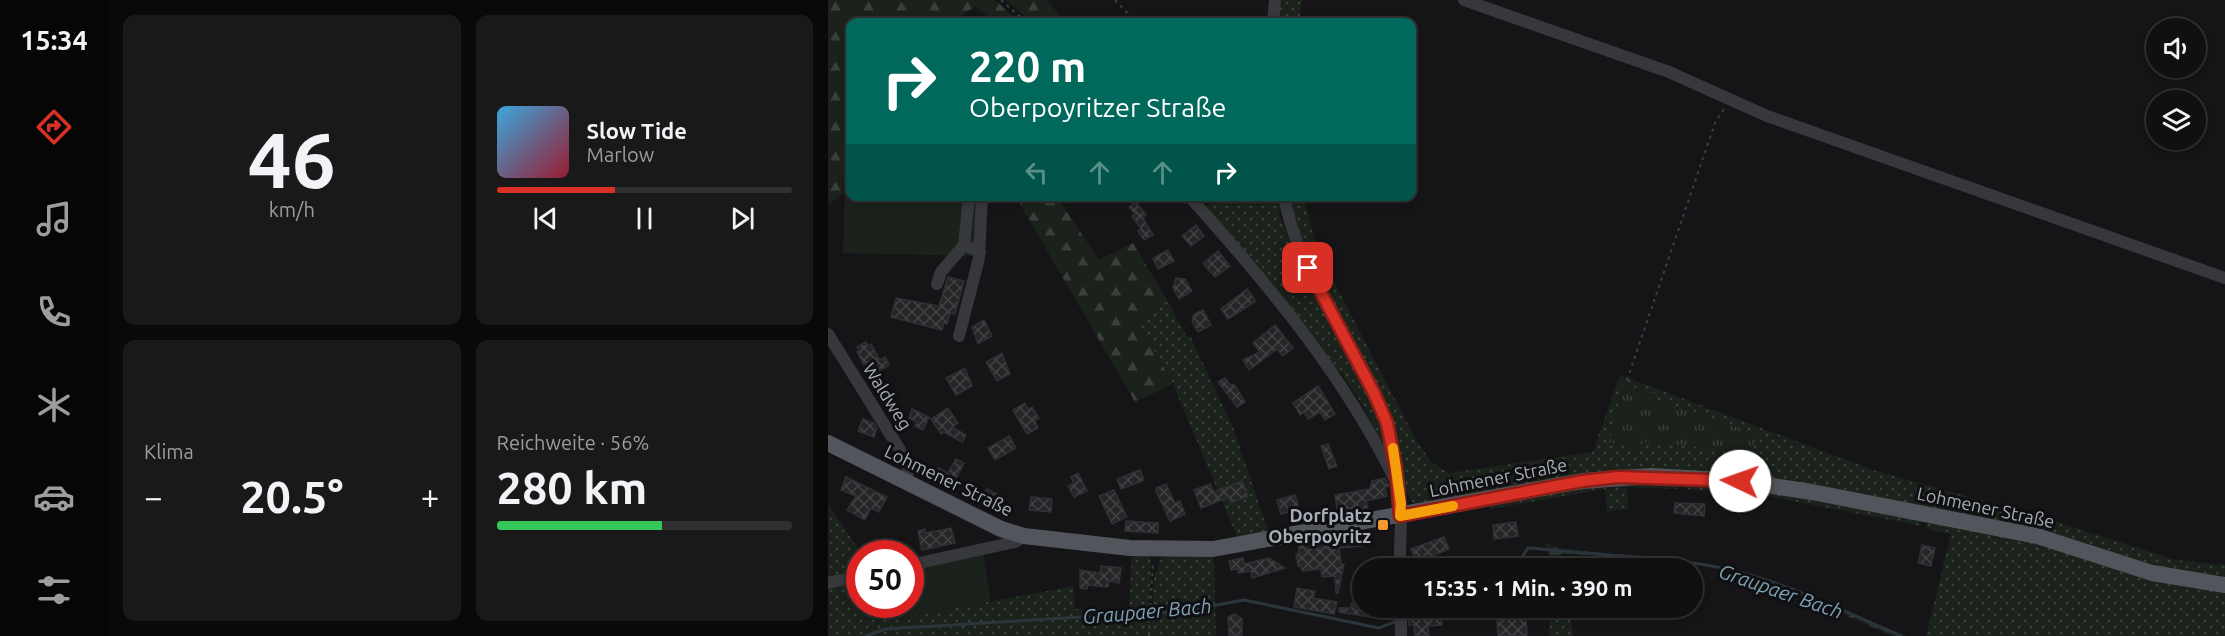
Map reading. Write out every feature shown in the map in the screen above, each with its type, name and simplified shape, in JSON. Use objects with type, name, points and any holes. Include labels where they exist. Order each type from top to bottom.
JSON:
[{"type":"main road","name":"Lohmener Straße","points":[[828,443],[907,480],[1001,529],[1024,536],[1130,548],[1213,549],[1582,481],[1618,477],[1740,481],[1802,490],[2037,536],[2152,573],[2225,585]]},
{"type":"street","points":[[1273,18],[1275,0]]},
{"type":"street","points":[[1464,0],[1669,72],[1734,102],[2225,278]]},
{"type":"street","points":[[937,284],[941,272],[964,245],[968,201]]},
{"type":"street","points":[[959,336],[980,252],[982,201]]},
{"type":"street","points":[[1193,201],[1277,301],[1352,402],[1376,441],[1398,487]]},
{"type":"street","points":[[1285,201],[1295,241],[1374,393],[1387,423],[1394,448],[1398,487],[1400,558]]},
{"type":"street","points":[[964,245],[980,252]]},
{"type":"street","name":"Waldweg","points":[[828,334],[900,450],[908,466],[907,480]]},
{"type":"street","points":[[924,562],[1015,542],[1024,536]]},
{"type":"street","points":[[828,583],[846,579]]},
{"type":"path","points":[[1001,0],[1021,18]]},
{"type":"path","points":[[1115,0],[1132,18]]},
{"type":"path","points":[[1627,380],[1715,123],[1720,112],[1734,102]]},
{"type":"path","points":[[1149,636],[1153,557]]},
{"type":"green space","points":[[828,0],[995,0],[1015,18],[990,18],[976,6],[957,18],[846,18],[846,128],[843,194],[828,205]]},
{"type":"green space","points":[[1006,0],[1046,0],[1062,18],[1026,18]]},
{"type":"green space","points":[[1279,0],[1302,0],[1300,18],[1277,18]]},
{"type":"green space","points":[[846,152],[846,201],[978,201],[975,256],[843,253]]},
{"type":"green space","points":[[1018,201],[1060,201],[1099,260],[1133,243],[1168,302],[1138,322],[1173,384],[1135,402]]},
{"type":"green space","points":[[1212,201],[1281,201],[1279,215],[1298,260],[1372,395],[1394,466],[1364,407],[1340,371],[1335,372],[1203,209]]},
{"type":"green space","points":[[1289,201],[1305,201],[1314,237],[1335,284],[1416,440],[1432,463],[1449,473],[1593,452],[1620,375],[1876,471],[2048,519],[2176,560],[2225,565],[2225,580],[2184,575],[2045,532],[1649,471],[1414,505],[1405,489],[1397,446],[1304,254]],"holes":[[[1757,434],[1750,451],[1642,442]]]},
{"type":"green space","points":[[1168,302],[1187,337],[1190,336],[1233,427],[1269,534],[1238,539],[1173,384],[1138,322]]},
{"type":"green space","points":[[1623,384],[1654,393],[1655,399],[1757,434],[1751,451],[1643,442],[1639,450],[1609,442]]},
{"type":"green space","points":[[1614,483],[1678,483],[1677,489],[1627,487],[1628,509],[1607,512],[1605,489],[1491,509],[1492,504],[1605,484],[1606,489],[1614,488]]},
{"type":"green space","points":[[1686,484],[1773,489],[1920,519],[1921,526],[1758,494],[1686,489]]},
{"type":"green space","points":[[828,504],[852,540],[846,540],[846,574],[828,579]]},
{"type":"green space","points":[[1929,520],[2042,543],[2225,590],[2225,636],[1926,636],[1951,534],[1926,528]]},
{"type":"green space","points":[[1545,543],[1560,548],[1646,558],[1562,554],[1549,558]]},
{"type":"green space","points":[[1132,553],[1149,555],[1151,559],[1149,617],[1152,616],[1154,577],[1162,556],[1214,555],[1216,636],[828,636],[828,588],[846,583],[846,618],[890,618],[890,620],[924,618],[924,614],[1074,586],[1075,609],[1129,610]]},
{"type":"green space","points":[[983,554],[991,601],[924,614],[924,565]]},
{"type":"green space","points":[[1703,565],[1724,567],[1781,584],[1907,636],[1893,636],[1809,599]]},
{"type":"green space","points":[[1550,618],[1570,618],[1573,636],[1549,636]]},
{"type":"building","points":[[1136,202],[1146,215],[1143,218],[1153,235],[1144,240],[1138,231],[1141,229],[1132,216],[1135,214],[1129,207]]},
{"type":"building","points":[[1196,225],[1204,236],[1191,246],[1182,236]]},
{"type":"building","points":[[1168,250],[1174,261],[1158,269],[1153,258]]},
{"type":"building","points":[[1218,251],[1230,266],[1215,277],[1203,263]]},
{"type":"building","points":[[948,277],[964,281],[955,314],[950,313],[947,324],[944,323],[942,330],[891,317],[896,298],[939,306]]},
{"type":"building","points":[[1176,278],[1185,279],[1192,291],[1179,299],[1173,288]]},
{"type":"building","points":[[1247,289],[1256,301],[1228,319],[1221,309]]},
{"type":"building","points":[[1203,310],[1211,325],[1198,332],[1192,321],[1194,314]]},
{"type":"building","points":[[984,320],[992,336],[978,344],[972,327]]},
{"type":"building","points":[[1275,325],[1293,348],[1283,356],[1277,349],[1249,370],[1243,360],[1260,352],[1253,343]]},
{"type":"building","points":[[866,342],[868,346],[871,344],[880,360],[885,357],[889,365],[877,372],[870,361],[864,365],[857,352],[860,351],[857,347]]},
{"type":"building","points":[[1002,353],[1010,374],[997,381],[986,362]]},
{"type":"building","points":[[965,368],[972,386],[956,395],[946,378]]},
{"type":"building","points":[[1225,378],[1231,386],[1234,384],[1245,402],[1237,407],[1218,382]]},
{"type":"building","points":[[1318,386],[1335,414],[1325,420],[1320,412],[1308,419],[1304,412],[1300,415],[1293,403]]},
{"type":"building","points":[[1025,403],[1028,409],[1032,407],[1039,418],[1035,421],[1038,428],[1027,434],[1013,410]]},
{"type":"building","points":[[948,408],[958,423],[952,427],[966,435],[962,442],[944,432],[941,434],[931,419]]},
{"type":"building","points":[[912,409],[929,417],[923,430],[915,426],[917,422],[909,418]]},
{"type":"building","points":[[863,419],[874,423],[877,428],[874,437],[858,431]]},
{"type":"building","points":[[1009,436],[1016,448],[995,460],[988,448]]},
{"type":"building","points":[[1328,444],[1337,466],[1329,469],[1321,446]]},
{"type":"building","points":[[956,459],[964,463],[951,488],[933,478],[939,468],[948,473]]},
{"type":"building","points":[[1140,470],[1144,480],[1121,489],[1117,479]]},
{"type":"building","points":[[1078,473],[1087,491],[1074,497],[1068,486],[1074,483],[1071,477]]},
{"type":"building","points":[[846,477],[887,497],[879,512],[871,508],[865,520],[847,510],[856,496],[841,490]]},
{"type":"building","points":[[1385,478],[1389,486],[1385,487],[1387,496],[1366,501],[1368,510],[1338,515],[1335,495],[1370,489],[1372,481]]},
{"type":"building","points":[[1242,481],[1248,496],[1231,503],[1229,497],[1201,508],[1194,490],[1210,484],[1214,492]]},
{"type":"building","points":[[1166,484],[1175,503],[1180,501],[1185,514],[1170,521],[1156,491],[1156,488]]},
{"type":"building","points":[[987,489],[1002,497],[994,510],[979,502]]},
{"type":"building","points":[[1114,490],[1127,517],[1112,524],[1099,496]]},
{"type":"building","points":[[1295,495],[1299,509],[1281,514],[1277,500]]},
{"type":"building","points":[[1031,497],[1052,499],[1051,512],[1029,510]]},
{"type":"building","points":[[1675,503],[1705,504],[1704,516],[1674,513]]},
{"type":"building","points":[[1126,521],[1158,523],[1158,533],[1125,531]]},
{"type":"building","points":[[1516,522],[1518,536],[1494,539],[1493,525]]},
{"type":"building","points":[[951,528],[955,543],[924,550],[924,540],[920,540],[918,531],[925,529],[926,533]]},
{"type":"building","points":[[1360,533],[1362,546],[1339,548],[1341,564],[1344,564],[1338,593],[1336,593],[1335,576],[1322,577],[1321,569],[1302,571],[1301,565],[1298,566],[1296,554],[1299,554],[1299,544]]},
{"type":"building","points":[[1444,537],[1449,549],[1426,558],[1414,558],[1411,549]]},
{"type":"building","points":[[1922,545],[1935,548],[1931,566],[1918,563]]},
{"type":"building","points":[[1243,558],[1244,564],[1269,558],[1285,568],[1252,578],[1251,571],[1238,573],[1238,569],[1231,570],[1229,561]]},
{"type":"building","points":[[1101,566],[1121,568],[1119,583],[1109,581],[1108,587],[1087,585],[1087,589],[1080,588],[1080,570],[1100,573]]},
{"type":"building","points":[[1297,588],[1315,591],[1313,598],[1337,602],[1334,614],[1294,607]]},
{"type":"building","points":[[1352,603],[1352,614],[1339,612],[1339,608],[1351,608]]},
{"type":"building","points":[[1235,614],[1242,619],[1242,635],[1229,636],[1228,617]]},
{"type":"building","points":[[1409,618],[1441,618],[1442,625],[1428,626],[1429,636],[1415,636],[1414,625],[1409,625]]},
{"type":"building","points":[[1526,618],[1527,636],[1498,636],[1497,620]]},
{"type":"waterway","name":"Graupaer Bach","points":[[1518,558],[1522,557],[1528,548],[1651,558]]},
{"type":"waterway","name":"Graupaer Bach","points":[[1703,565],[1745,573],[1790,588],[1901,636]]},
{"type":"waterway","name":"Graupaer Bach","points":[[866,636],[885,629],[1184,611],[1244,600],[1379,628],[1397,621]]},
{"type":"slow traffic","points":[[1393,448],[1401,504],[1400,516],[1453,506]]},
{"type":"place","name":"Dorfplatz Oberpoyritz","points":[[1383,525]]},
{"type":"route","points":[[1308,268],[1374,393],[1387,423],[1394,448],[1401,504],[1400,516],[1582,481],[1618,477],[1651,476],[1740,481]]}]
